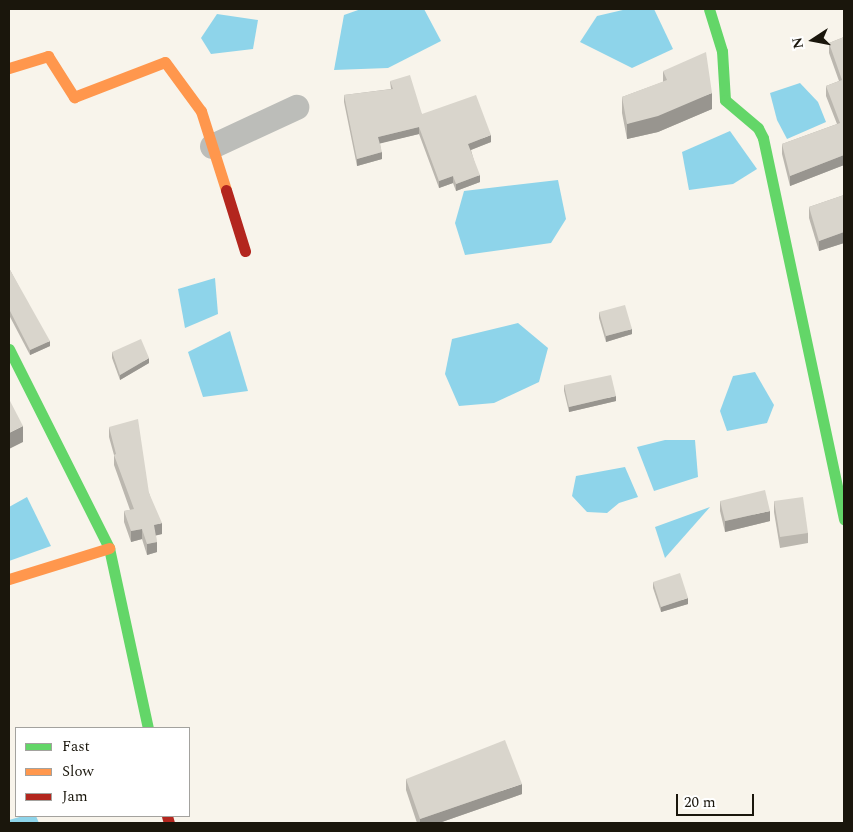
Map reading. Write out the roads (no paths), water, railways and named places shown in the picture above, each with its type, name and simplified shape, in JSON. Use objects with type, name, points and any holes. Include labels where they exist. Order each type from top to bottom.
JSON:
[{"type":"street","points":[[710,9],[722,50],[725,100],[758,128],[763,138],[844,520]]},
{"type":"street","points":[[9,68],[48,56],[74,97],[164,62],[201,111],[245,251]]},
{"type":"street","points":[[212,146],[296,107]]},
{"type":"street","points":[[9,349],[109,548],[148,727]]},
{"type":"street","points":[[9,579],[109,548]]},
{"type":"water","points":[[361,9],[424,9],[441,41],[388,68],[334,70],[344,15]]},
{"type":"water","points":[[627,9],[654,9],[673,49],[632,68],[580,42],[597,16]]},
{"type":"water","points":[[217,14],[258,20],[253,49],[211,54],[201,38]]},
{"type":"water","points":[[800,83],[818,102],[826,122],[787,139],[777,120],[770,93]]},
{"type":"water","points":[[730,131],[757,169],[733,184],[689,190],[682,152]]},
{"type":"water","points":[[558,180],[566,219],[551,243],[465,255],[455,223],[464,191]]},
{"type":"water","points":[[215,278],[218,314],[185,328],[178,289]]},
{"type":"water","points":[[518,323],[548,348],[539,382],[494,403],[459,406],[445,374],[452,339]]},
{"type":"water","points":[[230,331],[248,391],[203,397],[188,352]]},
{"type":"water","points":[[755,372],[774,405],[767,423],[727,431],[720,411],[733,376]]},
{"type":"water","points":[[665,440],[695,440],[698,477],[654,491],[637,447]]},
{"type":"water","points":[[625,467],[638,497],[619,503],[607,513],[587,512],[572,496],[576,476]]},
{"type":"water","points":[[27,497],[51,546],[9,561],[9,507]]},
{"type":"water","points":[[710,507],[665,558],[655,527]]},
{"type":"water","points":[[20,817],[36,817],[39,823],[9,823],[9,820]]}]
